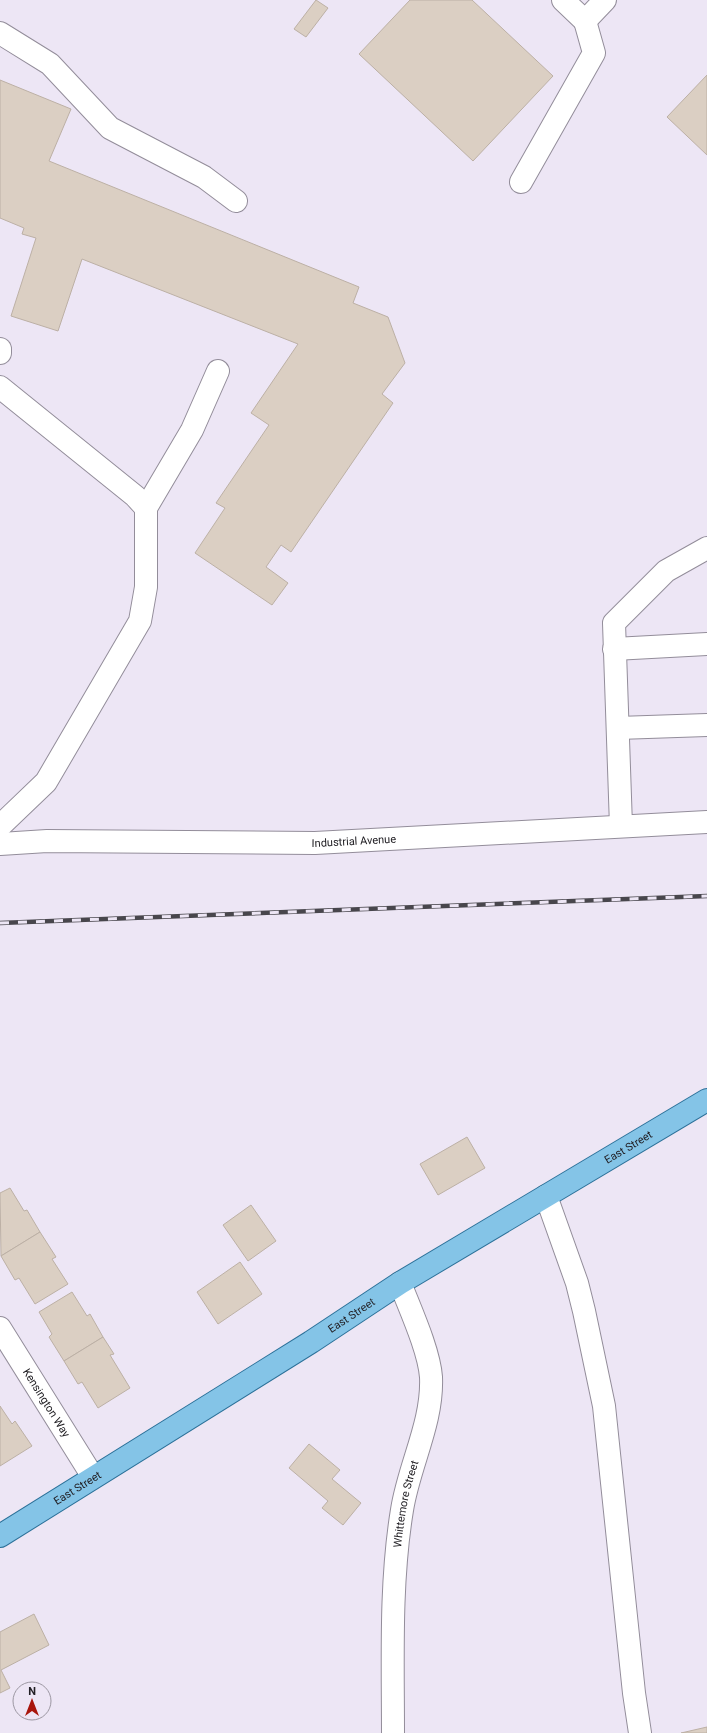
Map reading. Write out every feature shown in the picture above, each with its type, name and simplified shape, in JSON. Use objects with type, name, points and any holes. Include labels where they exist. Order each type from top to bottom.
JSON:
[{"type":"main road","name":"East Street","points":[[0,1536],[311,1342],[400,1283],[707,1100]]},
{"type":"street","points":[[521,182],[594,53],[585,21],[563,0]]},
{"type":"street","points":[[585,21],[605,0]]},
{"type":"street","points":[[0,33],[50,64],[110,128],[204,178],[236,201]]},
{"type":"street","points":[[0,826],[46,782],[140,621],[146,587],[146,508],[192,430],[218,371]]},
{"type":"street","points":[[0,387],[135,496],[146,508]]},
{"type":"street","points":[[621,826],[614,623],[666,571],[707,548]]},
{"type":"street","points":[[614,650],[707,644]]},
{"type":"street","points":[[618,728],[707,725]]},
{"type":"street","name":"Industrial Avenue","points":[[0,844],[47,841],[315,843],[707,822]]},
{"type":"street","points":[[546,1196],[577,1283],[604,1406],[634,1694],[640,1733]]},
{"type":"street","name":"Whittemore Street","points":[[393,1733],[394,1572],[402,1508],[431,1398],[431,1377],[428,1360],[400,1283]]},
{"type":"street","name":"Kensington Way","points":[[0,1328],[93,1477]]},
{"type":"building","points":[[316,0],[328,8],[306,37],[294,29]]},
{"type":"building","points":[[410,0],[472,0],[553,76],[473,161],[359,54]]},
{"type":"building","points":[[707,75],[707,155],[667,117]]},
{"type":"building","points":[[0,80],[71,109],[49,161],[359,287],[353,303],[388,317],[405,363],[382,394],[393,403],[291,552],[281,545],[266,567],[288,583],[272,605],[195,553],[225,508],[216,503],[269,425],[251,413],[298,344],[82,259],[58,331],[11,316],[36,238],[22,234],[24,228],[0,218]]},
{"type":"building","points":[[467,1137],[485,1168],[438,1195],[420,1164]]},
{"type":"building","points":[[10,1188],[24,1211],[27,1210],[40,1232],[1,1256],[0,1193]]},
{"type":"building","points":[[251,1205],[276,1241],[248,1261],[223,1225]]},
{"type":"building","points":[[40,1232],[56,1257],[52,1259],[68,1284],[35,1304],[19,1278],[15,1280],[1,1256]]},
{"type":"building","points":[[240,1262],[262,1294],[218,1324],[197,1292]]},
{"type":"building","points":[[72,1292],[87,1316],[90,1314],[103,1337],[64,1361],[49,1337],[52,1334],[39,1312]]},
{"type":"building","points":[[103,1337],[114,1354],[110,1355],[130,1388],[98,1408],[82,1382],[78,1384],[64,1361]]},
{"type":"building","points":[[0,1406],[12,1424],[15,1421],[32,1446],[0,1466]]},
{"type":"building","points":[[309,1444],[340,1470],[332,1479],[361,1503],[343,1525],[322,1508],[328,1501],[289,1468]]},
{"type":"building","points":[[34,1614],[49,1645],[1,1670],[10,1688],[0,1693],[0,1632]]},
{"type":"building","points":[[707,1727],[707,1733],[681,1733]]},
{"type":"railway","points":[[0,923],[707,896]]}]
